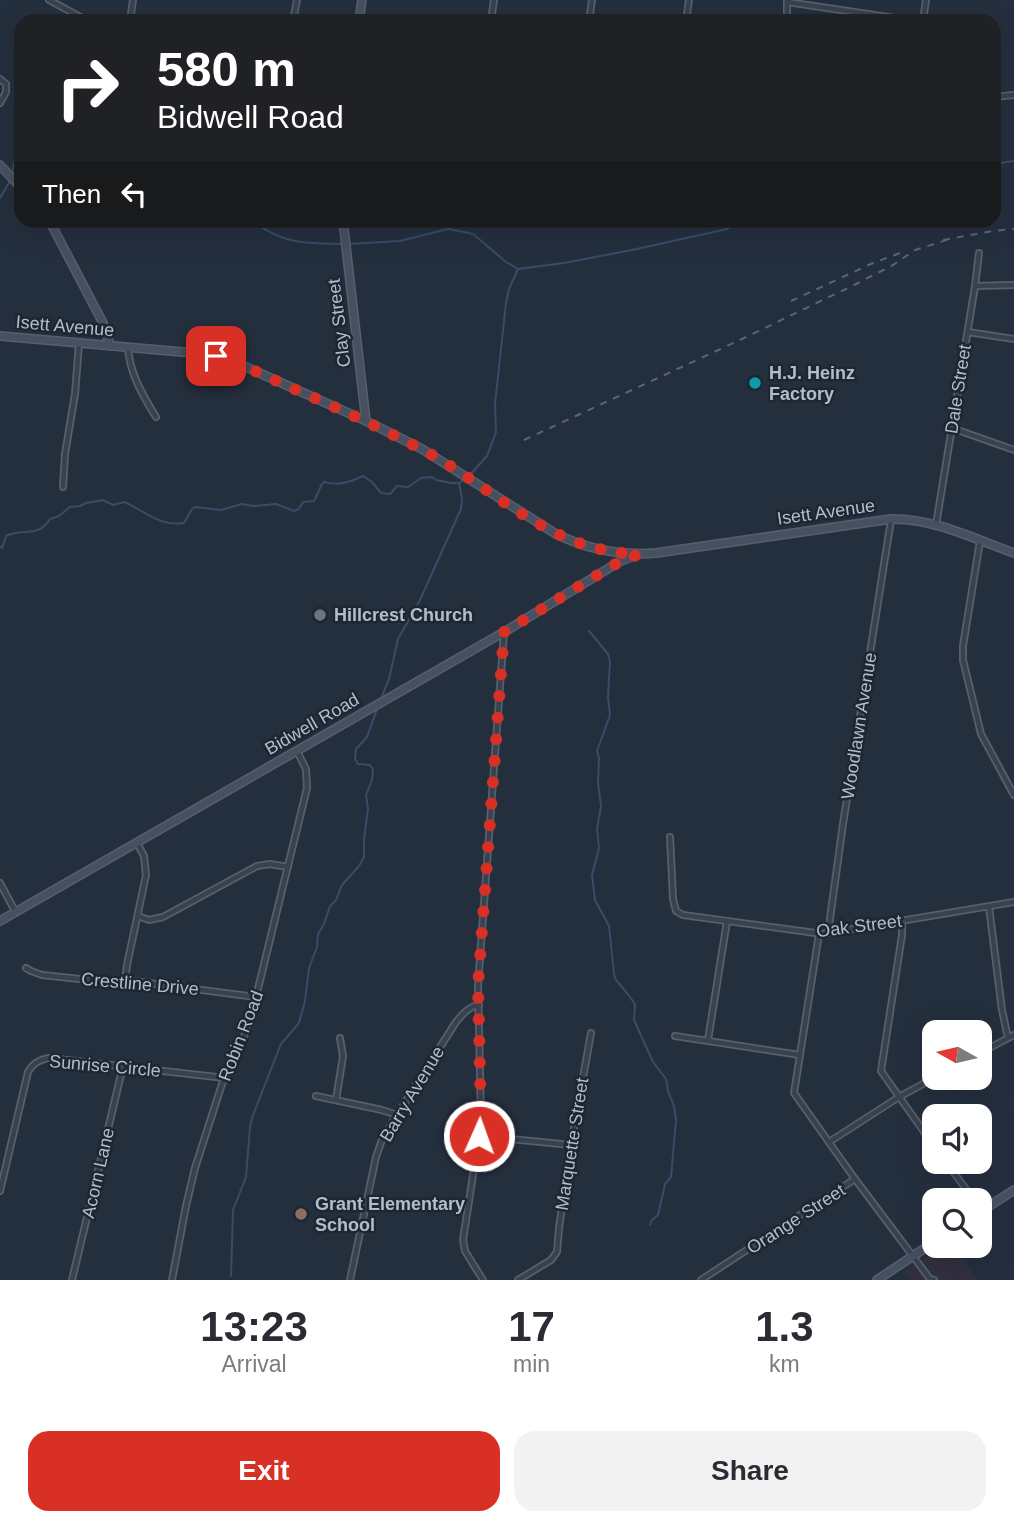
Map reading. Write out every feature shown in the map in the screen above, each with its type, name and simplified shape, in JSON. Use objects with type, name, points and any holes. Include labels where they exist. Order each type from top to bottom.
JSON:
[{"type":"street","points":[[49,0],[75,14]]},
{"type":"street","points":[[787,1],[870,14]]},
{"type":"street","points":[[0,79],[7,88],[0,103]]},
{"type":"street","points":[[0,165],[14,180]]},
{"type":"street","points":[[54,228],[103,323],[110,346]]},
{"type":"street","name":"Clay Street","points":[[344,228],[366,421]]},
{"type":"street","name":"Dale Street","points":[[935,526],[979,253]]},
{"type":"street","points":[[975,286],[1014,285]]},
{"type":"street","points":[[968,332],[1014,339]]},
{"type":"street","name":"Isett Avenue","points":[[0,336],[205,354],[223,358],[366,421],[435,456],[556,534],[610,553],[639,554],[724,544],[891,519],[920,521],[1014,553]]},
{"type":"street","points":[[63,487],[79,343]]},
{"type":"street","points":[[128,347],[131,366],[141,391],[156,417]]},
{"type":"street","points":[[952,428],[1014,450]]},
{"type":"street","name":"Woodlawn Avenue","points":[[828,933],[891,519]]},
{"type":"street","points":[[980,541],[963,660],[981,734],[1014,795]]},
{"type":"street","name":"Bidwell Road","points":[[0,921],[504,632],[619,562],[639,554]]},
{"type":"street","points":[[483,1280],[463,1245],[481,1117],[480,957],[504,632]]},
{"type":"street","name":"Robin Road","points":[[172,1280],[189,1193],[202,1144],[225,1078],[242,1043],[256,997],[307,788],[306,769],[297,750]]},
{"type":"street","name":"Oak Street","points":[[670,837],[673,900],[679,914],[819,934],[1014,902]]},
{"type":"street","points":[[125,981],[146,875],[144,856],[136,843]]},
{"type":"street","points":[[138,916],[149,920],[163,918],[257,866],[270,864],[288,867]]},
{"type":"street","points":[[0,883],[16,912]]},
{"type":"street","points":[[989,907],[1002,1010],[1011,1036],[992,1046]]},
{"type":"street","points":[[708,1040],[727,921]]},
{"type":"street","points":[[902,921],[881,1067],[883,1075],[922,1129]]},
{"type":"street","points":[[819,934],[794,1093],[930,1279],[934,1280]]},
{"type":"street","name":"Crestline Drive","points":[[26,968],[43,975],[108,982],[125,981],[256,997]]},
{"type":"street","name":"Barry Avenue","points":[[350,1280],[376,1157],[383,1138],[456,1022],[474,1006],[479,1005]]},
{"type":"street","name":"Marquette Street","points":[[518,1280],[556,1255],[571,1145],[591,1033]]},
{"type":"street","points":[[676,1036],[800,1055]]},
{"type":"street","points":[[336,1100],[343,1056],[340,1038]]},
{"type":"street","name":"Sunrise Circle","points":[[0,1191],[29,1072],[41,1059],[225,1078]]},
{"type":"street","name":"Acorn Lane","points":[[72,1280],[123,1066]]},
{"type":"street","points":[[830,1142],[922,1085]]},
{"type":"street","points":[[316,1096],[397,1115]]},
{"type":"street","points":[[479,1136],[571,1145]]},
{"type":"street","name":"Orange Street","points":[[701,1280],[856,1179]]},
{"type":"street","points":[[992,1204],[1014,1190]]},
{"type":"street","points":[[877,1280],[922,1250]]},
{"type":"shaded area","points":[[925,1258],[964,1258],[977,1280],[911,1280],[905,1271]]},
{"type":"waterway","points":[[1001,163],[1014,161]]},
{"type":"waterway","points":[[12,172],[14,164]]},
{"type":"waterway","points":[[0,198],[10,181]]},
{"type":"waterway","points":[[263,228],[295,241],[344,244]]},
{"type":"waterway","points":[[349,244],[400,241],[448,229],[473,234],[518,269],[632,250],[729,228]]},
{"type":"waterway","points":[[469,476],[487,456],[496,432],[495,404],[506,303],[518,269]]},
{"type":"waterway","points":[[0,547],[2,548],[6,536],[41,529],[50,519],[70,507],[103,500],[113,505],[124,502],[160,520],[175,524],[184,523],[195,507],[221,510],[242,504],[276,504],[294,511],[299,509],[303,502],[314,501],[324,482],[344,483],[363,476],[381,493],[390,494],[397,486],[408,487],[421,478],[432,477],[451,483],[459,483],[465,479]]},
{"type":"waterway","points":[[380,701],[389,679],[398,639],[420,600],[461,509],[459,483]]},
{"type":"waterway","points":[[589,631],[608,654],[610,662],[610,715],[597,751],[601,806],[597,829],[599,848],[592,875],[595,900],[609,926],[616,980],[635,1004],[634,1020],[653,1062],[666,1079],[676,1120],[671,1177],[665,1184],[658,1215],[650,1225]]},
{"type":"waterway","points":[[231,1276],[233,1210],[246,1177],[253,1115],[281,1044],[299,1023],[318,934],[330,906],[336,900],[342,885],[364,857],[368,809],[366,795],[373,769],[370,765],[358,764],[355,759],[356,749],[367,737],[377,709]]},
{"type":"railway","points":[[943,240],[1014,229]]},
{"type":"railway","points":[[524,440],[856,284],[915,250],[953,238]]},
{"type":"railway","points":[[791,301],[900,253]]},
{"type":"place","name":"H.J. Heinz Factory","points":[[755,383]]},
{"type":"place","name":"Hillcrest Church","points":[[320,615]]},
{"type":"place","name":"Grant Elementary School","points":[[301,1214]]},
{"type":"route","points":[[216,356],[233,361],[366,421],[422,449],[572,542],[610,553],[639,554],[624,559],[504,632],[478,985],[481,1117],[479,1136]]}]
